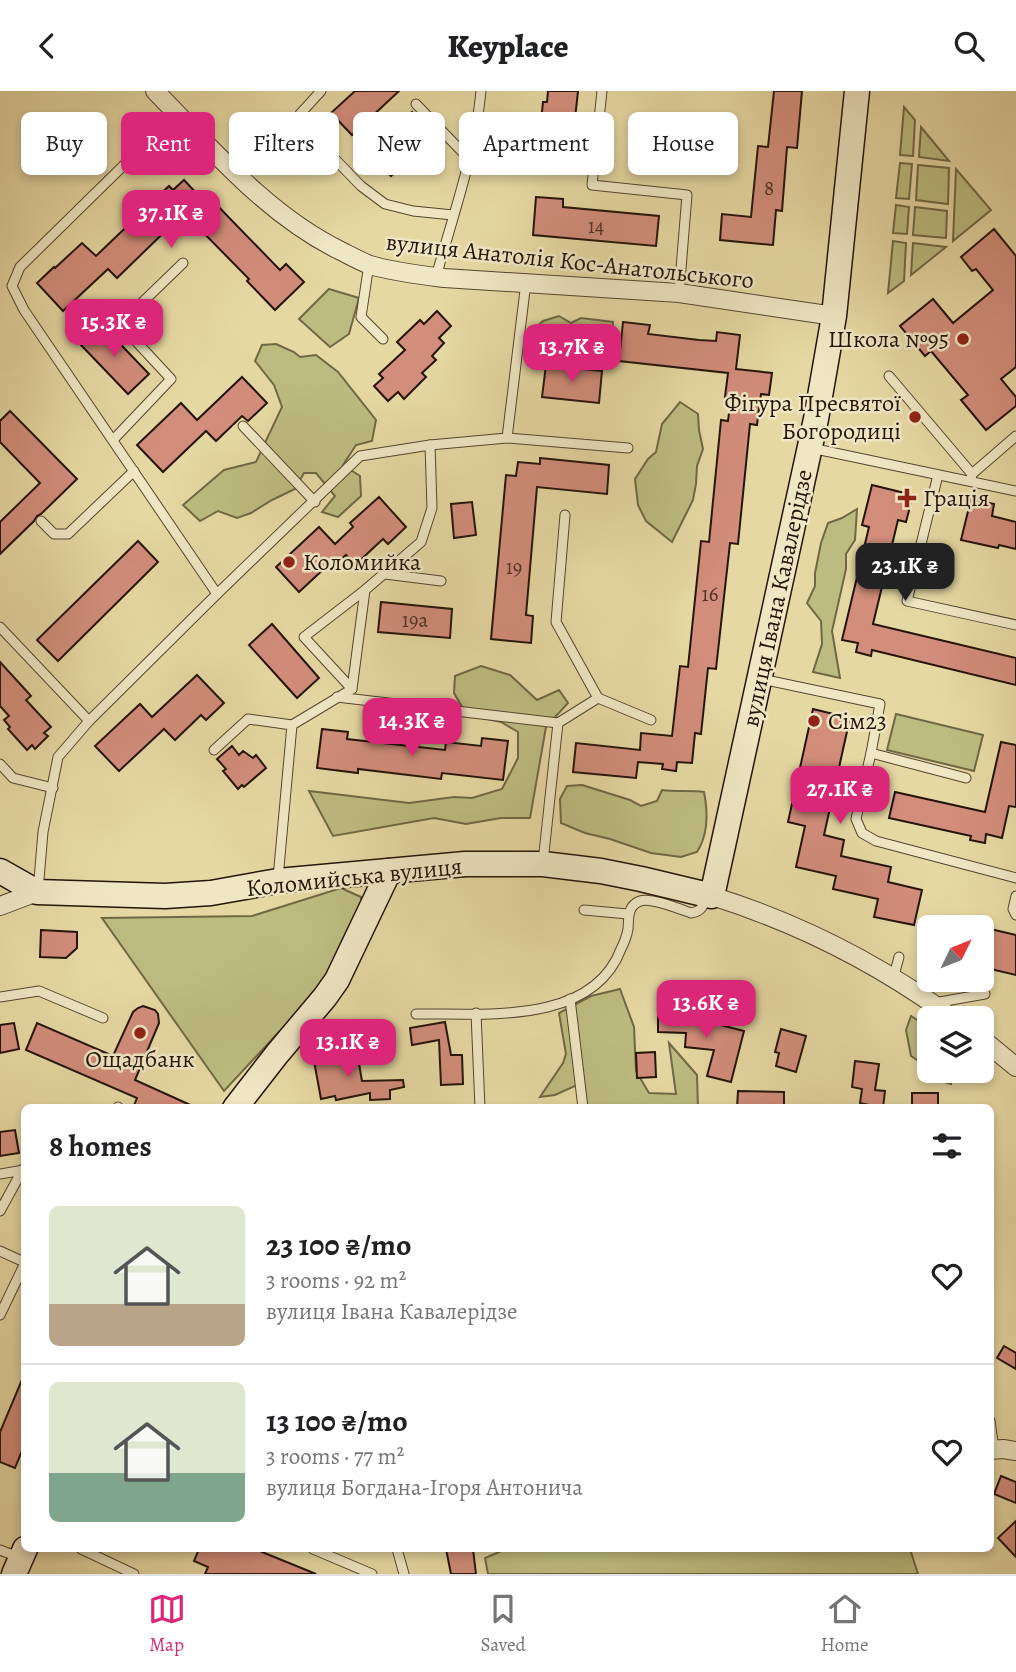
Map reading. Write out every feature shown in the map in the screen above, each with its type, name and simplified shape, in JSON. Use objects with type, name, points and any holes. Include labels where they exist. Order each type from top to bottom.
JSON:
[{"type":"street","name":"вулиця Анатолія Кос-Анатольського","points":[[155,91],[176,112]]},
{"type":"street","name":"вулиця Івана Кавалерідзе","points":[[709,895],[810,447],[834,316],[858,91]]},
{"type":"street","name":"вулиця Анатолія Кос-Анатольського","points":[[215,152],[293,223],[323,242],[369,264],[436,277],[679,293],[834,316]]},
{"type":"street","name":"Коломийська вулиця","points":[[0,871],[37,892],[165,897],[211,894],[278,881],[465,864],[543,864],[601,871],[709,895]]},
{"type":"street","points":[[237,1104],[337,979],[389,871]]},
{"type":"street","points":[[0,906],[37,892]]},
{"type":"street","points":[[709,895],[788,924],[851,955],[937,1006]]},
{"type":"street","points":[[994,1049],[1016,1067]]},
{"type":"street","points":[[994,1450],[1016,1451]]},
{"type":"lane","points":[[321,91],[300,114],[300,123],[361,186],[385,204],[397,208],[453,215]]},
{"type":"lane","points":[[479,112],[481,91]]},
{"type":"lane","points":[[602,91],[592,185],[687,195],[679,293]]},
{"type":"lane","points":[[416,104],[459,149]]},
{"type":"lane","points":[[121,168],[20,267],[12,286],[24,310],[217,594]]},
{"type":"lane","points":[[436,277],[465,175]]},
{"type":"lane","points":[[113,440],[172,379],[120,324],[183,263]]},
{"type":"lane","points":[[369,264],[360,317],[383,339]]},
{"type":"lane","points":[[507,438],[526,282]]},
{"type":"lane","points":[[889,376],[971,477]]},
{"type":"lane","points":[[243,426],[314,502]]},
{"type":"lane","points":[[971,477],[1016,436]]},
{"type":"lane","points":[[37,892],[43,832],[58,757],[89,721],[360,456],[430,445],[507,438],[628,448]]},
{"type":"lane","points":[[352,689],[304,637],[385,575],[421,542],[432,508],[430,445]]},
{"type":"lane","points":[[810,447],[938,475],[971,477],[1016,491]]},
{"type":"lane","points":[[41,521],[54,534],[68,534],[134,471]]},
{"type":"lane","points":[[938,475],[907,601],[1016,625]]},
{"type":"lane","points":[[565,515],[556,622],[598,698],[651,720]]},
{"type":"lane","points":[[385,575],[441,582]]},
{"type":"lane","points":[[352,689],[365,590]]},
{"type":"lane","points":[[0,627],[89,721]]},
{"type":"lane","points":[[760,678],[880,704],[856,819],[862,833],[876,841],[1016,878]]},
{"type":"lane","points":[[214,750],[248,719],[292,725],[352,689]]},
{"type":"lane","points":[[337,697],[558,723],[598,698]]},
{"type":"lane","points":[[543,864],[558,723]]},
{"type":"lane","points":[[278,881],[292,725]]},
{"type":"lane","points":[[871,753],[966,778]]},
{"type":"lane","points":[[0,764],[13,778],[53,788]]},
{"type":"lane","points":[[416,1014],[518,1013],[570,999],[599,982],[612,966],[621,951],[628,930],[628,914],[634,905],[645,900],[691,913],[697,912],[709,895]]},
{"type":"lane","points":[[1016,896],[1013,909],[1016,915]]},
{"type":"lane","points":[[584,910],[628,914]]},
{"type":"lane","points":[[893,979],[899,957]]},
{"type":"lane","points":[[0,997],[39,991],[103,1018]]},
{"type":"lane","points":[[933,1003],[985,994]]},
{"type":"lane","points":[[570,999],[583,1104]]},
{"type":"lane","points":[[476,1013],[480,1104]]},
{"type":"lane","points":[[0,1174],[21,1170]]},
{"type":"lane","points":[[0,1211],[21,1175]]},
{"type":"lane","points":[[0,1251],[21,1262]]},
{"type":"lane","points":[[0,1315],[21,1270]]},
{"type":"lane","points":[[87,1552],[134,1574]]},
{"type":"lane","points":[[320,1552],[372,1574]]},
{"type":"lane","points":[[398,1552],[404,1574]]},
{"type":"shaded area","points":[[904,107],[915,120],[913,156],[900,155]]},
{"type":"shaded area","points":[[921,127],[949,161],[919,157]]},
{"type":"shaded area","points":[[900,163],[912,164],[909,199],[896,198]]},
{"type":"shaded area","points":[[918,165],[949,168],[948,204],[916,200]]},
{"type":"shaded area","points":[[956,169],[991,210],[953,241]]},
{"type":"shaded area","points":[[896,205],[909,207],[907,234],[893,233]]},
{"type":"shaded area","points":[[915,207],[947,211],[946,238],[913,235]]},
{"type":"shaded area","points":[[893,241],[906,243],[904,281],[888,293]]},
{"type":"shaded area","points":[[913,243],[946,247],[911,275]]},
{"type":"shaded area","points":[[329,289],[359,298],[349,334],[330,347],[299,319]]},
{"type":"shaded area","points":[[559,316],[571,323],[581,318],[613,322],[609,350],[596,363],[581,358],[566,359],[557,353],[558,342],[551,337],[531,332],[543,321]]},
{"type":"shaded area","points":[[276,344],[300,357],[316,355],[338,372],[376,420],[372,441],[356,445],[343,465],[360,476],[361,496],[338,517],[322,512],[335,496],[316,473],[304,473],[295,489],[251,513],[237,518],[218,511],[200,521],[183,505],[224,470],[256,462],[282,407],[274,385],[255,361],[262,345]]},
{"type":"shaded area","points":[[680,402],[698,414],[703,449],[697,466],[693,500],[672,542],[646,521],[638,505],[635,479],[656,452],[662,424]]},
{"type":"shaded area","points":[[857,509],[855,540],[846,554],[846,569],[832,631],[840,678],[813,672],[822,644],[821,621],[807,603],[815,586],[821,543],[828,523]]},
{"type":"shaded area","points":[[481,666],[510,675],[537,700],[559,690],[568,703],[546,727],[530,818],[501,818],[466,824],[434,818],[333,836],[309,791],[409,803],[454,797],[472,798],[502,789],[518,758],[518,732],[501,722],[466,714],[454,693],[455,676]]},
{"type":"shaded area","points":[[896,714],[983,735],[974,771],[887,750]]},
{"type":"shaded area","points":[[582,785],[641,806],[657,801],[662,790],[704,792],[706,823],[701,845],[697,852],[681,857],[651,853],[561,823],[560,799],[567,786]]},
{"type":"shaded area","points":[[341,888],[361,897],[362,914],[329,978],[224,1091],[102,918],[252,916]]},
{"type":"shaded area","points":[[620,989],[634,1027],[636,1071],[649,1093],[676,1094],[669,1043],[697,1075],[698,1104],[586,1104],[579,1084],[555,1095],[540,1097],[566,1054],[559,1013],[591,996]]},
{"type":"shaded area","points":[[911,1016],[917,1020],[917,1060],[911,1056],[906,1030]]},
{"type":"shaded area","points":[[499,1552],[911,1552],[918,1574],[488,1574],[485,1558]]},
{"type":"building","points":[[355,91],[399,91],[377,112],[353,112],[352,135],[339,121],[339,112],[332,112]]},
{"type":"building","points":[[548,91],[578,91],[576,112],[542,112],[543,102],[547,102]]},
{"type":"building","points":[[774,91],[802,91],[797,148],[787,147],[782,211],[776,210],[773,245],[720,240],[722,214],[751,217],[758,146],[768,147]]},
{"type":"building","points":[[184,180],[199,196],[201,194],[208,200],[210,198],[280,270],[286,264],[304,282],[275,310],[247,281],[249,279],[184,213],[117,278],[108,269],[63,311],[37,283],[82,243],[96,256],[169,186],[173,190]]},
{"type":"building","points":[[536,197],[563,199],[563,207],[659,216],[656,246],[533,235]]},
{"type":"building","name":"Школа №95","points":[[994,229],[1016,256],[1016,367],[1001,379],[1016,397],[1016,406],[986,430],[961,400],[968,395],[931,351],[925,356],[900,326],[933,299],[953,323],[993,290],[976,269],[972,271],[961,257]]},
{"type":"building","points":[[437,311],[451,326],[439,338],[444,343],[432,356],[436,360],[422,373],[426,377],[404,399],[398,392],[388,401],[374,386],[383,378],[379,374],[405,350],[397,342],[420,320],[424,324]]},
{"type":"building","points":[[623,322],[650,325],[648,334],[699,340],[716,341],[717,332],[740,335],[736,369],[772,373],[769,395],[761,394],[757,425],[750,424],[738,544],[730,543],[716,669],[708,668],[701,734],[695,733],[692,763],[677,762],[676,771],[662,769],[663,764],[638,762],[636,778],[573,772],[576,743],[640,750],[641,733],[672,736],[680,666],[688,667],[701,541],[709,542],[721,420],[728,421],[731,398],[725,397],[728,373],[619,361]]},
{"type":"building","points":[[101,324],[149,374],[128,394],[80,344]]},
{"type":"building","points":[[546,365],[602,371],[599,403],[542,397]]},
{"type":"building","points":[[242,377],[267,403],[248,421],[242,416],[216,441],[206,431],[163,472],[137,445],[181,403],[197,420]]},
{"type":"building","points":[[10,411],[77,479],[0,554],[0,522],[40,483],[0,442],[0,421]]},
{"type":"building","points":[[540,458],[609,465],[607,494],[537,487],[526,615],[533,616],[531,643],[491,639],[506,475],[516,476],[518,462],[540,464]]},
{"type":"building","points":[[872,485],[913,495],[906,522],[898,520],[873,624],[1016,658],[1016,685],[872,650],[871,656],[856,652],[858,643],[842,640],[869,527],[862,525]]},
{"type":"building","points":[[379,497],[406,527],[388,544],[383,539],[355,565],[346,555],[330,569],[327,566],[299,592],[276,567],[319,527],[335,544],[353,527],[350,523]]},
{"type":"building","points":[[971,499],[994,504],[992,516],[1016,522],[1016,549],[961,540]]},
{"type":"building","points":[[472,502],[476,535],[454,538],[451,504]]},
{"type":"building","points":[[138,541],[158,562],[58,661],[37,640]]},
{"type":"building","points":[[381,602],[452,609],[450,638],[378,632]]},
{"type":"building","points":[[272,624],[319,678],[297,698],[249,645]]},
{"type":"building","points":[[0,662],[31,696],[26,700],[51,727],[44,733],[48,736],[35,749],[32,745],[27,750],[8,729],[10,727],[4,720],[9,716],[0,706]]},
{"type":"building","points":[[197,675],[224,703],[206,720],[201,715],[175,740],[164,729],[119,771],[95,746],[140,704],[152,717]]},
{"type":"building","points":[[813,709],[850,718],[824,835],[844,840],[841,856],[891,867],[888,882],[922,890],[914,925],[874,917],[878,899],[833,889],[836,876],[796,867],[805,826],[788,822]]},
{"type":"building","points":[[322,729],[348,732],[347,739],[445,750],[446,742],[481,746],[482,738],[508,741],[503,780],[442,773],[441,779],[358,769],[358,773],[317,768]]},
{"type":"building","points":[[1001,742],[1016,745],[1016,807],[1009,806],[1002,838],[986,834],[985,843],[970,840],[971,836],[889,818],[895,792],[985,812]]},
{"type":"building","points":[[232,746],[239,755],[243,751],[253,758],[256,755],[266,768],[238,789],[217,759]]},
{"type":"building","points":[[41,930],[77,932],[77,948],[66,958],[40,957]]},
{"type":"building","points":[[994,930],[1016,935],[1016,975],[994,970]]},
{"type":"building","points":[[143,1006],[155,1010],[159,1023],[135,1080],[188,1104],[135,1104],[137,1098],[26,1050],[37,1023],[113,1056],[133,1012]]},
{"type":"building","points":[[658,1010],[687,1011],[687,1015],[710,1017],[709,1022],[744,1031],[731,1082],[707,1076],[714,1050],[685,1047],[686,1033],[658,1032]]},
{"type":"building","points":[[445,1022],[451,1055],[462,1055],[463,1084],[441,1085],[439,1040],[412,1045],[410,1028]]},
{"type":"building","points":[[14,1023],[19,1049],[0,1053],[0,1025]]},
{"type":"building","points":[[781,1029],[806,1036],[796,1072],[776,1066],[779,1053],[775,1052]]},
{"type":"building","points":[[325,1047],[328,1059],[334,1058],[335,1062],[358,1058],[362,1081],[403,1080],[404,1087],[390,1090],[390,1099],[370,1100],[370,1093],[336,1100],[335,1096],[321,1099],[312,1050]]},
{"type":"building","points":[[655,1052],[656,1077],[637,1078],[636,1053]]},
{"type":"building","points":[[855,1061],[879,1064],[875,1090],[885,1091],[883,1104],[860,1103],[862,1089],[852,1087]]},
{"type":"building","points":[[738,1091],[784,1092],[784,1104],[737,1104]]},
{"type":"building","points":[[912,1093],[938,1093],[938,1104],[912,1104]]},
{"type":"building","points":[[15,1130],[19,1153],[0,1156],[0,1132]]},
{"type":"building","points":[[1004,1346],[1016,1353],[1016,1369],[997,1358]]},
{"type":"building","points":[[21,1382],[21,1453],[15,1468],[0,1462],[0,1432]]},
{"type":"building","points":[[1001,1476],[1016,1482],[1016,1503],[994,1494]]},
{"type":"building","points":[[1016,1521],[1016,1557],[998,1538]]},
{"type":"building","points":[[198,1552],[262,1552],[316,1574],[205,1574],[208,1567],[194,1561]]},
{"type":"building","points":[[447,1552],[473,1552],[476,1574],[451,1574]]},
{"type":"place","name":"Школа №95","points":[[963,339]]},
{"type":"place","name":"Фігура Пресвятої Богородиці","points":[[915,417]]},
{"type":"place","name":"Грація","points":[[907,498]]},
{"type":"place","name":"Коломийка","points":[[289,562]]},
{"type":"place","name":"Сім23","points":[[814,721]]},
{"type":"place","name":"Ощадбанк","points":[[140,1033]]}]
